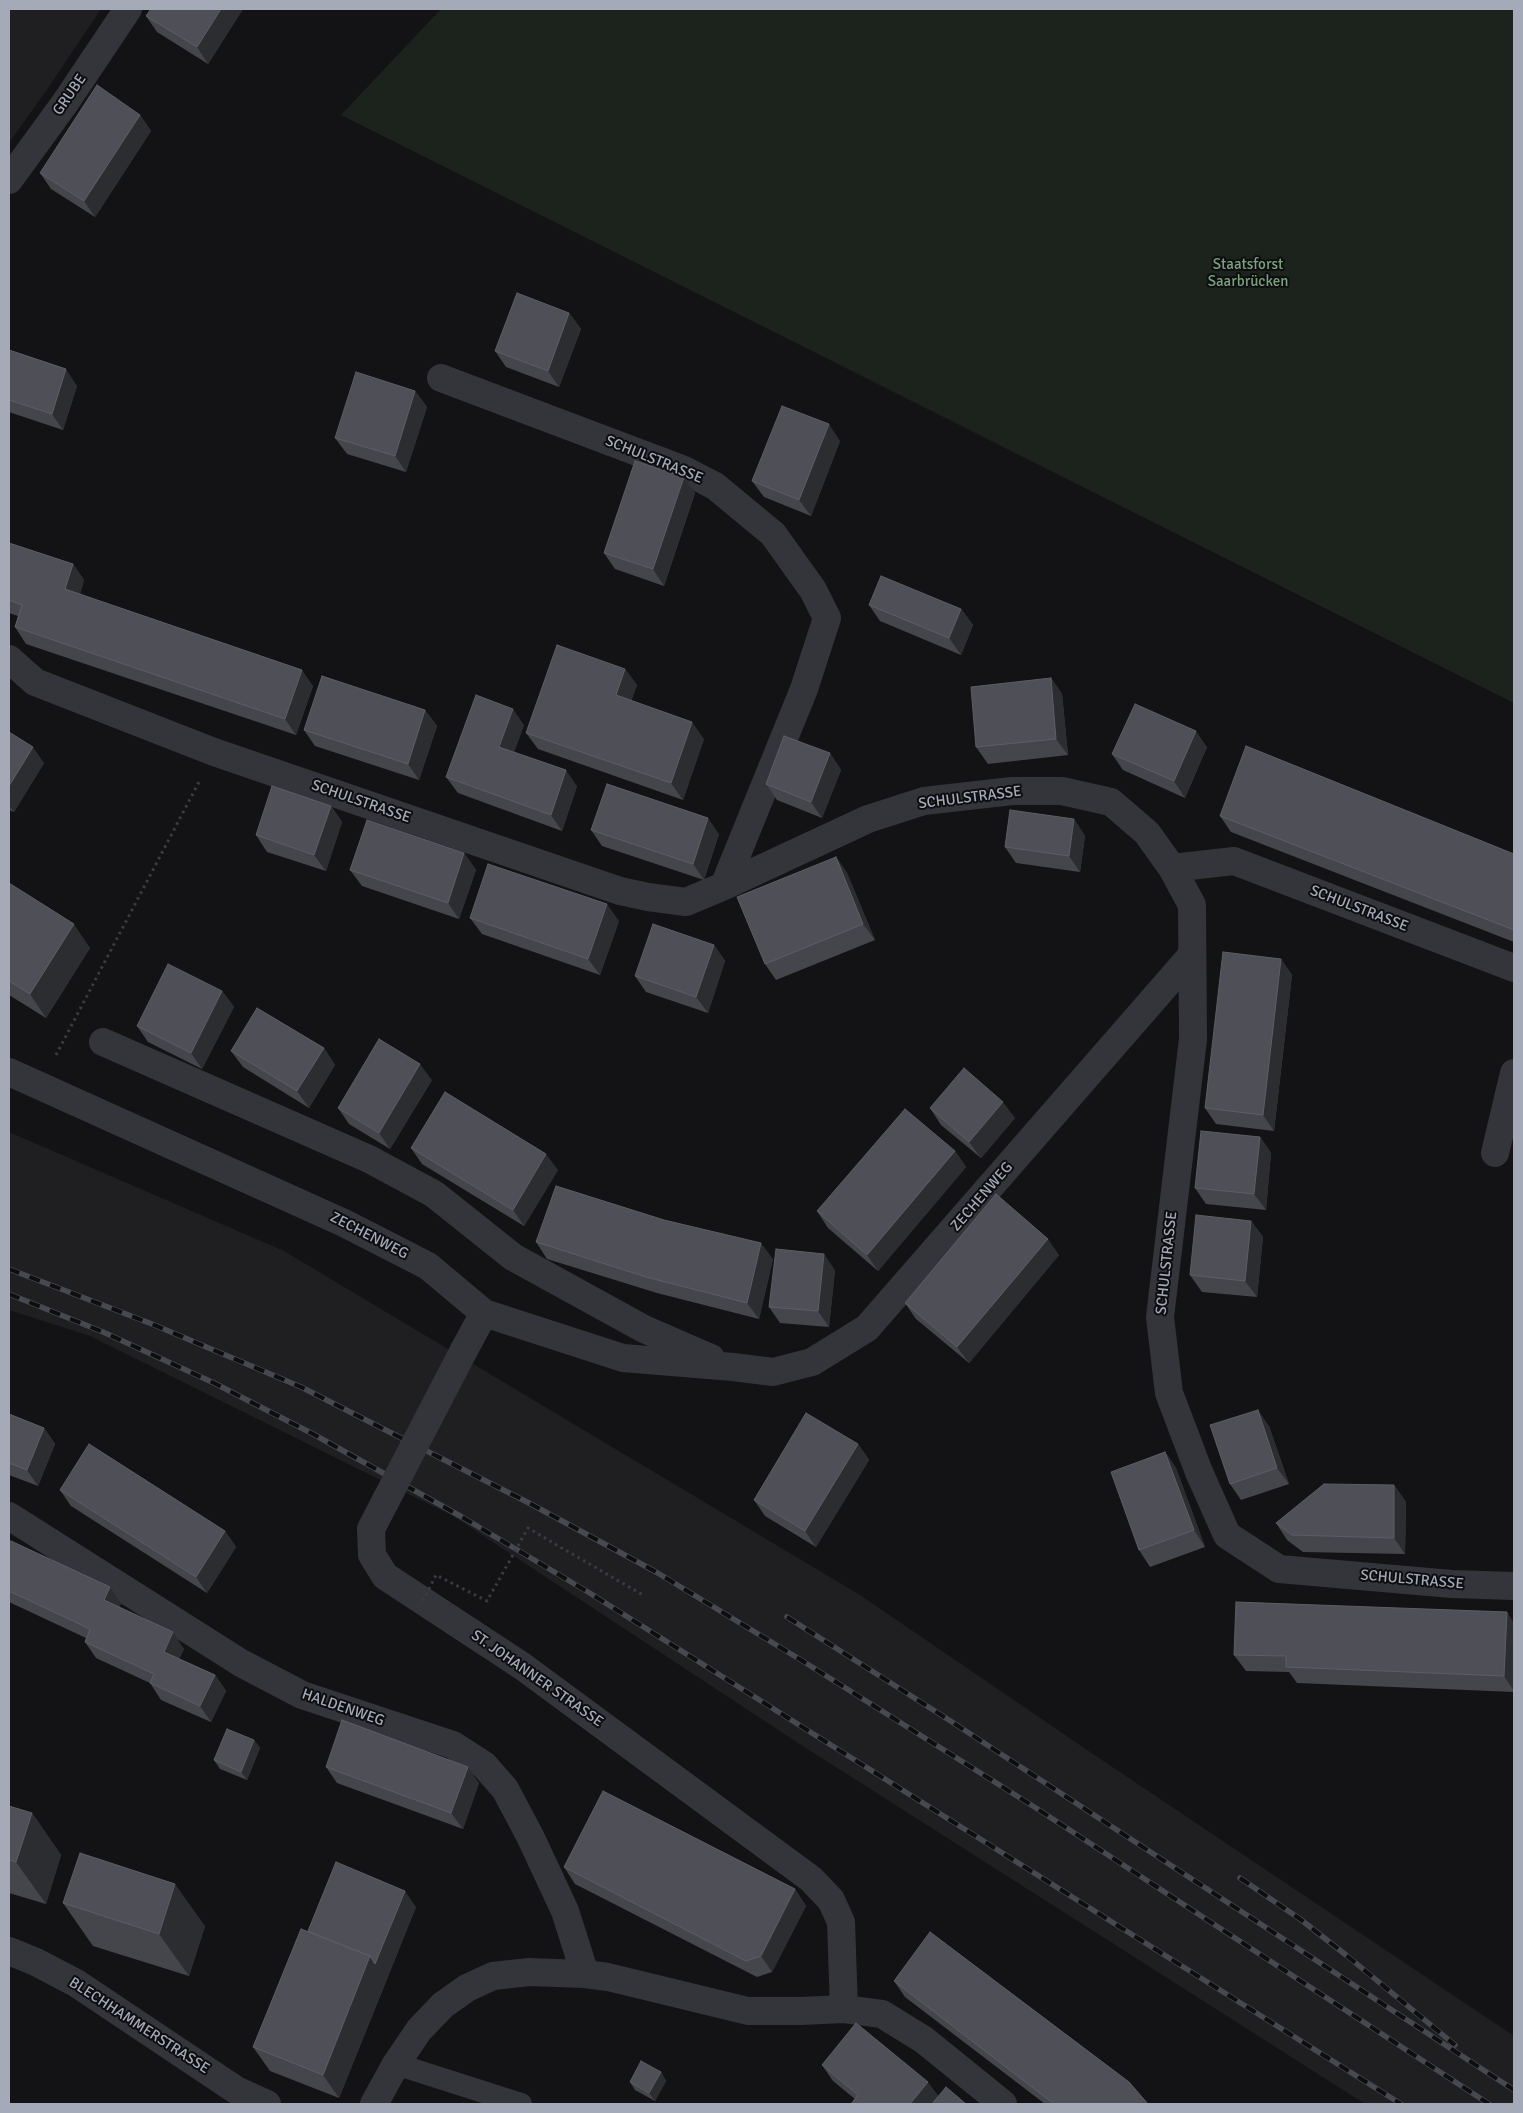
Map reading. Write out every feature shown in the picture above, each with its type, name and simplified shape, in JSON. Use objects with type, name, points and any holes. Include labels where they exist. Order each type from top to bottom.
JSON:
[{"type":"street","name":"GRUBE","points":[[9,180],[65,104],[128,9]]},
{"type":"street","name":"SCHULSTRASSE","points":[[441,378],[682,469],[715,486],[773,534],[813,590],[827,618],[804,689],[724,886]]},
{"type":"street","name":"SCHULSTRASSE","points":[[9,659],[36,682],[214,752],[620,891],[686,902],[868,819],[924,801],[1012,791],[1062,790],[1110,802],[1147,832],[1172,868],[1192,905],[1193,1039],[1160,1318],[1169,1393],[1199,1472],[1227,1535],[1279,1569],[1452,1584],[1514,1586]]},
{"type":"street","name":"SCHULSTRASSE","points":[[1172,868],[1234,861],[1514,968]]},
{"type":"street","name":"ZECHENWEG","points":[[9,1072],[40,1084],[344,1223],[428,1266],[484,1313],[623,1358],[773,1372],[812,1362],[867,1328],[1192,955]]},
{"type":"street","name":"ZECHENWEG","points":[[103,1042],[369,1159],[434,1194],[513,1257],[644,1329],[733,1367]]},
{"type":"street","points":[[1495,1153],[1514,1073]]},
{"type":"street","name":"ST. JOHANNER STRASSE","points":[[484,1313],[372,1529],[372,1555],[385,1576],[522,1666],[811,1879],[831,1900],[841,1922],[844,2008]]},
{"type":"street","name":"HALDENWEG","points":[[9,1516],[241,1662],[302,1695],[453,1744],[484,1765],[505,1789],[530,1836],[565,1912],[585,1974]]},
{"type":"street","name":"BLECHHAMMERSTRASSE","points":[[9,1951],[36,1962],[76,1983],[236,2090],[267,2104]]},
{"type":"street","points":[[374,2104],[396,2064],[419,2030],[443,2005],[467,1988],[493,1976],[529,1972],[585,1974],[608,1977],[748,2011],[801,2011],[844,2008],[882,2014],[924,2040],[1003,2104]]},
{"type":"lane","points":[[396,2064],[521,2104]]},
{"type":"path","points":[[40,1084],[214,752]]},
{"type":"path","points":[[423,1601],[436,1575],[487,1601],[528,1528],[643,1595]]},
{"type":"shaded area","points":[[9,9],[101,9],[9,143]]},
{"type":"shaded area","points":[[9,1132],[284,1251],[860,1595],[1093,1754],[1514,2036],[1514,2104],[1365,2104],[798,1743],[453,1516],[90,1336],[9,1310]]},
{"type":"green space","name":"Staatsforst Saarbrücken","points":[[441,9],[1514,9],[1514,703],[341,115]]},
{"type":"building","points":[[151,9],[221,9],[197,47],[146,16]]},
{"type":"building","points":[[97,85],[140,115],[84,201],[40,173]]},
{"type":"building","points":[[517,293],[569,313],[548,371],[495,351]]},
{"type":"building","points":[[9,350],[66,369],[52,414],[9,400]]},
{"type":"building","points":[[356,372],[415,391],[395,456],[335,438]]},
{"type":"building","points":[[782,406],[829,424],[799,500],[752,481]]},
{"type":"building","points":[[635,461],[684,477],[653,569],[604,553]]},
{"type":"building","points":[[9,543],[73,564],[65,589],[302,670],[285,719],[15,627],[22,605],[9,600]]},
{"type":"building","points":[[881,576],[961,609],[949,638],[869,605]]},
{"type":"building","points":[[557,645],[625,669],[616,695],[692,722],[671,783],[526,733]]},
{"type":"building","points":[[322,676],[425,710],[408,764],[304,730]]},
{"type":"building","points":[[1051,678],[1056,739],[976,747],[971,687]]},
{"type":"building","points":[[476,695],[513,709],[499,747],[566,770],[551,815],[446,777]]},
{"type":"building","points":[[1135,704],[1196,731],[1174,781],[1112,754]]},
{"type":"building","points":[[9,732],[33,747],[9,786]]},
{"type":"building","points":[[784,736],[830,753],[811,802],[766,784]]},
{"type":"building","points":[[1246,746],[1514,854],[1514,930],[1220,816]]},
{"type":"building","points":[[607,784],[708,818],[693,864],[591,830]]},
{"type":"building","points":[[272,786],[331,806],[314,855],[256,835]]},
{"type":"building","points":[[1010,810],[1074,819],[1069,856],[1005,847]]},
{"type":"building","points":[[367,820],[464,853],[448,903],[350,870]]},
{"type":"building","points":[[836,857],[863,924],[765,964],[737,897]]},
{"type":"building","points":[[488,864],[607,904],[588,959],[470,918]]},
{"type":"building","points":[[9,883],[74,924],[30,994],[9,981]]},
{"type":"building","points":[[653,924],[714,945],[696,997],[635,976]]},
{"type":"building","points":[[1223,952],[1281,959],[1263,1115],[1205,1108]]},
{"type":"building","points":[[168,964],[222,991],[191,1053],[137,1026]]},
{"type":"building","points":[[257,1008],[324,1048],[297,1091],[231,1051]]},
{"type":"building","points":[[379,1039],[420,1064],[379,1133],[338,1108]]},
{"type":"building","points":[[964,1068],[1003,1102],[969,1142],[930,1108]]},
{"type":"building","points":[[445,1092],[546,1154],[513,1210],[411,1148]]},
{"type":"building","points":[[905,1109],[955,1151],[867,1255],[817,1211]]},
{"type":"building","points":[[1201,1131],[1260,1137],[1254,1194],[1195,1188]]},
{"type":"building","points":[[556,1186],[664,1220],[761,1243],[747,1303],[646,1277],[536,1242]]},
{"type":"building","points":[[996,1194],[1048,1239],[957,1347],[905,1303]]},
{"type":"building","points":[[1196,1215],[1251,1221],[1245,1281],[1190,1275]]},
{"type":"building","points":[[776,1249],[824,1254],[818,1311],[769,1307]]},
{"type":"building","points":[[1258,1410],[1277,1468],[1230,1484],[1210,1425]]},
{"type":"building","points":[[806,1413],[858,1444],[805,1531],[754,1500]]},
{"type":"building","points":[[9,1414],[44,1428],[27,1470],[9,1463]]},
{"type":"building","points":[[89,1444],[225,1531],[196,1577],[60,1490]]},
{"type":"building","points":[[1165,1452],[1194,1530],[1139,1550],[1111,1472]]},
{"type":"building","points":[[1324,1484],[1394,1485],[1394,1538],[1292,1535],[1276,1523]]},
{"type":"building","points":[[11,1541],[110,1587],[104,1600],[173,1632],[164,1652],[215,1675],[200,1706],[150,1683],[154,1674],[85,1642],[90,1629],[9,1591],[9,1545]]},
{"type":"building","points":[[1236,1602],[1507,1612],[1504,1676],[1286,1667],[1286,1656],[1234,1655]]},
{"type":"building","points":[[342,1720],[468,1767],[451,1813],[326,1767]]},
{"type":"building","points":[[227,1729],[254,1740],[241,1772],[214,1760]]},
{"type":"building","points":[[603,1791],[795,1889],[761,1956],[746,1961],[564,1867]]},
{"type":"building","points":[[9,1806],[32,1813],[16,1862],[9,1860]]},
{"type":"building","points":[[80,1853],[175,1884],[159,1934],[63,1903]]},
{"type":"building","points":[[336,1862],[405,1891],[375,1964],[370,1956],[308,1931]]},
{"type":"building","points":[[301,1929],[370,1956],[323,2075],[253,2047]]},
{"type":"building","points":[[930,1932],[1129,2082],[1148,2104],[1054,2104],[894,1981]]},
{"type":"building","points":[[856,2023],[928,2082],[910,2104],[851,2104],[858,2095],[822,2065]]},
{"type":"building","points":[[641,2061],[661,2072],[649,2093],[630,2082]]},
{"type":"building","points":[[946,2087],[966,2104],[932,2104]]},
{"type":"railway","points":[[9,1269],[152,1324],[301,1387],[529,1503],[656,1572],[801,1660],[1036,1808],[1489,2104]]},
{"type":"railway","points":[[9,1294],[103,1332],[214,1383],[313,1434],[462,1517],[588,1592],[1401,2104]]},
{"type":"railway","points":[[787,1617],[949,1720],[1514,2090]]},
{"type":"railway","points":[[1240,1878],[1300,1919],[1455,2045]]}]
